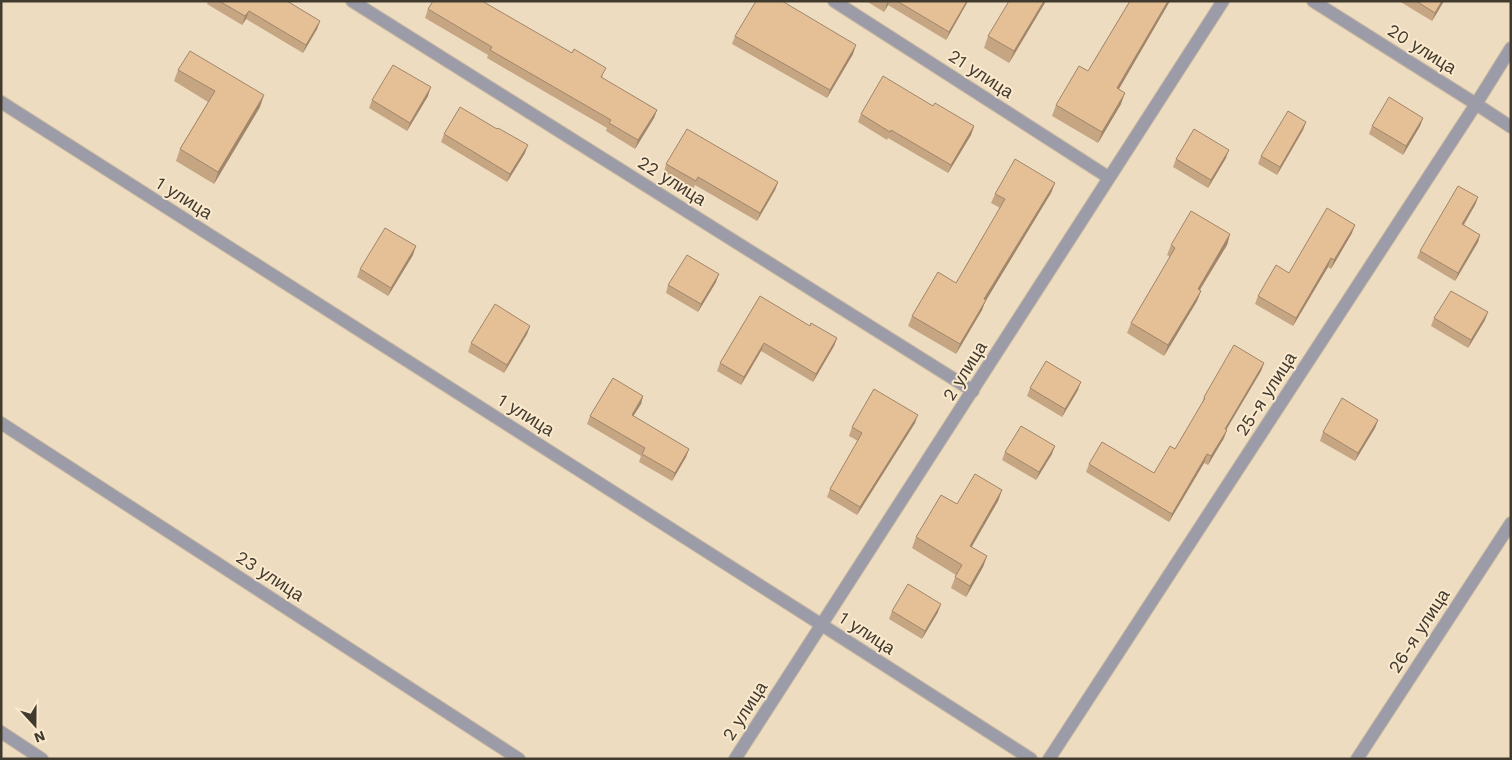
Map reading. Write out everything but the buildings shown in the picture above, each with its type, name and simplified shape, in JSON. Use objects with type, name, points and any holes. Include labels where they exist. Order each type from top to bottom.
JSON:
[{"type":"street","name":"22 улица","points":[[352,1],[973,390]]},
{"type":"street","name":"21 улица","points":[[834,1],[1108,177]]},
{"type":"street","name":"2 улица","points":[[735,759],[1222,1]]},
{"type":"street","name":"20 улица","points":[[1313,1],[1511,127]]},
{"type":"street","name":"25-я улица","points":[[1049,759],[1511,48]]},
{"type":"street","name":"1 улица","points":[[1,102],[1031,759]]},
{"type":"street","name":"23 улица","points":[[1,423],[519,759]]},
{"type":"street","name":"26-я улица","points":[[1357,759],[1511,523]]},
{"type":"street","points":[[1,732],[42,759]]}]
